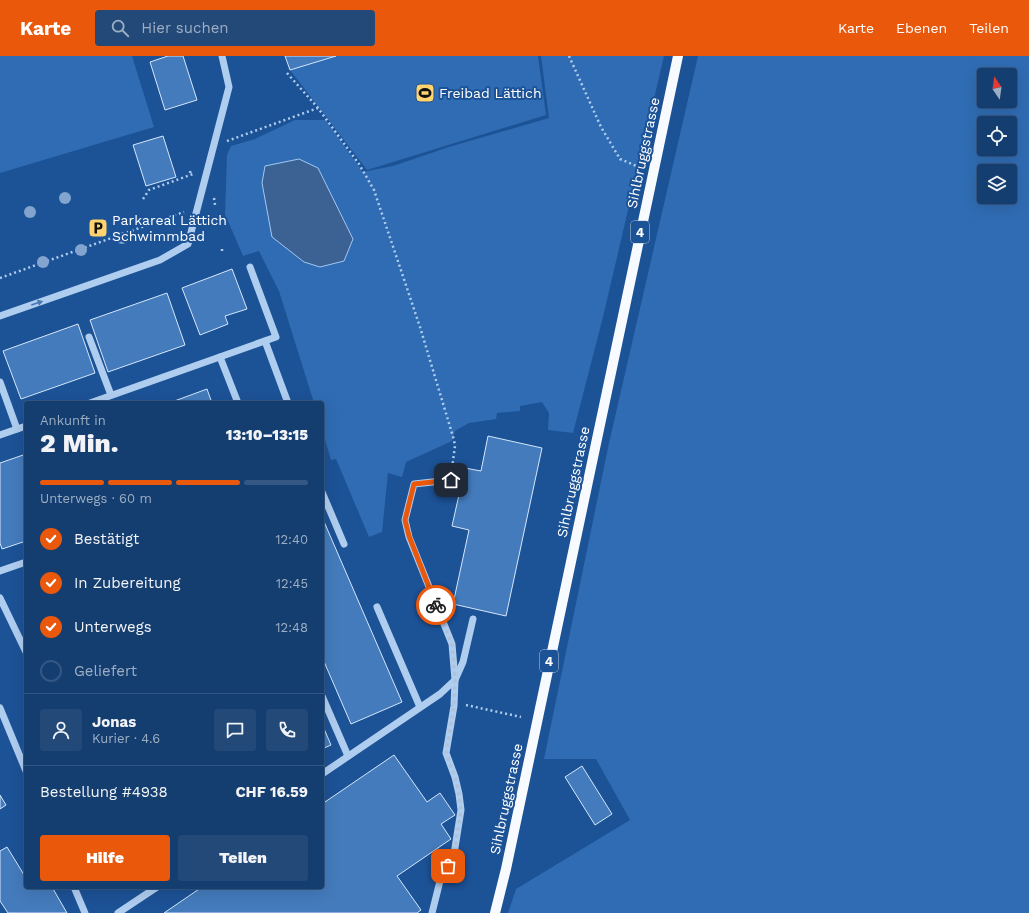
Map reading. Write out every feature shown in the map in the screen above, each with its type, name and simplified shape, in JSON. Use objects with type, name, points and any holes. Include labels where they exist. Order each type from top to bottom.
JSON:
[{"type":"main road","name":"Sihlbruggstrasse","points":[[495,913],[678,56]]},
{"type":"street","points":[[0,316],[160,260],[188,244],[229,87],[222,56]]},
{"type":"street","points":[[96,401],[276,337],[250,267]]},
{"type":"street","points":[[89,337],[112,395]]},
{"type":"street","points":[[265,341],[287,401]]},
{"type":"street","points":[[220,357],[237,401]]},
{"type":"street","points":[[0,382],[17,429]]},
{"type":"street","points":[[0,435],[24,427]]},
{"type":"street","points":[[432,913],[441,877],[454,854],[461,810],[459,794],[446,753],[455,703],[455,680],[452,644],[409,536],[405,520],[414,484],[451,480]]},
{"type":"street","points":[[324,497],[344,544]]},
{"type":"street","points":[[0,570],[24,563]]},
{"type":"street","points":[[0,598],[24,648]]},
{"type":"street","points":[[377,607],[420,707]]},
{"type":"street","points":[[324,773],[440,694],[455,680],[463,662],[473,619]]},
{"type":"street","points":[[324,701],[348,756]]},
{"type":"street","points":[[0,708],[24,766]]},
{"type":"street","points":[[75,889],[85,913]]},
{"type":"street","points":[[119,913],[154,889]]},
{"type":"path","points":[[569,56],[601,127],[620,159],[653,173]]},
{"type":"path","points":[[287,73],[318,108],[359,164],[374,190],[420,327],[454,440],[455,446],[451,480]]},
{"type":"path","points":[[214,146],[318,108]]},
{"type":"path","points":[[143,199],[149,190],[208,169]]},
{"type":"path","points":[[190,171],[191,175]]},
{"type":"path","points":[[0,278],[197,208]]},
{"type":"path","points":[[455,703],[521,717]]},
{"type":"shaded area","points":[[0,56],[132,56],[154,127],[0,173]]},
{"type":"shaded area","name":"Freibad Lättich","points":[[336,56],[538,56],[546,115],[367,170],[290,70]]},
{"type":"shaded area","points":[[541,56],[664,56],[603,317],[573,433],[548,430],[549,413],[542,402],[520,406],[520,411],[497,413],[496,419],[469,423],[455,431],[452,441],[406,462],[402,477],[388,473],[382,532],[369,537],[336,459],[331,460],[324,437],[324,401],[313,401],[279,291],[259,251],[243,256],[225,214],[227,155],[231,146],[255,139],[295,120],[326,120],[363,172],[393,166],[449,147],[549,118]]},
{"type":"shaded area","points":[[698,56],[1029,56],[1029,913],[508,913],[516,889],[630,820],[596,759],[544,759],[609,443]]},
{"type":"shaded area","points":[[299,159],[318,168],[353,239],[344,261],[320,267],[304,262],[272,237],[262,183],[265,166]]},
{"type":"building","points":[[168,56],[183,56],[197,100],[165,110],[150,62]]},
{"type":"building","points":[[285,56],[336,56],[290,70]]},
{"type":"building","points":[[163,136],[176,177],[146,186],[133,145]]},
{"type":"building","points":[[232,269],[247,309],[225,316],[228,324],[200,335],[182,288]]},
{"type":"building","points":[[167,293],[185,345],[108,372],[90,320]]},
{"type":"building","points":[[78,324],[95,373],[21,399],[3,351]]},
{"type":"building","points":[[207,389],[211,401],[174,401]]},
{"type":"building","points":[[488,436],[542,448],[506,616],[453,604],[469,530],[452,526],[465,468],[481,471]]},
{"type":"building","points":[[24,455],[24,542],[2,549],[0,543],[0,463]]},
{"type":"building","points":[[324,522],[402,702],[351,724],[324,662]]},
{"type":"building","points":[[324,729],[331,745],[324,748]]},
{"type":"building","points":[[394,755],[427,802],[440,793],[455,815],[441,824],[451,839],[397,876],[421,910],[417,913],[164,913],[199,889],[324,889],[324,803]]},
{"type":"building","points":[[582,766],[612,814],[595,825],[565,777]]},
{"type":"building","points":[[0,795],[6,805],[0,809]]},
{"type":"building","points":[[7,847],[24,875],[24,889],[53,889],[67,913],[8,913],[0,901],[0,851]]},
{"type":"way so far","points":[[436,605],[452,644],[455,692],[446,753],[455,777],[461,810],[454,854],[448,866]]},
{"type":"place","name":"Freibad Lättich","points":[[425,93]]},
{"type":"place","name":"Parkareal Lättich Schwimmbad","points":[[98,228]]},
{"type":"route","points":[[436,605],[409,536],[405,520],[414,484],[451,480]]}]
